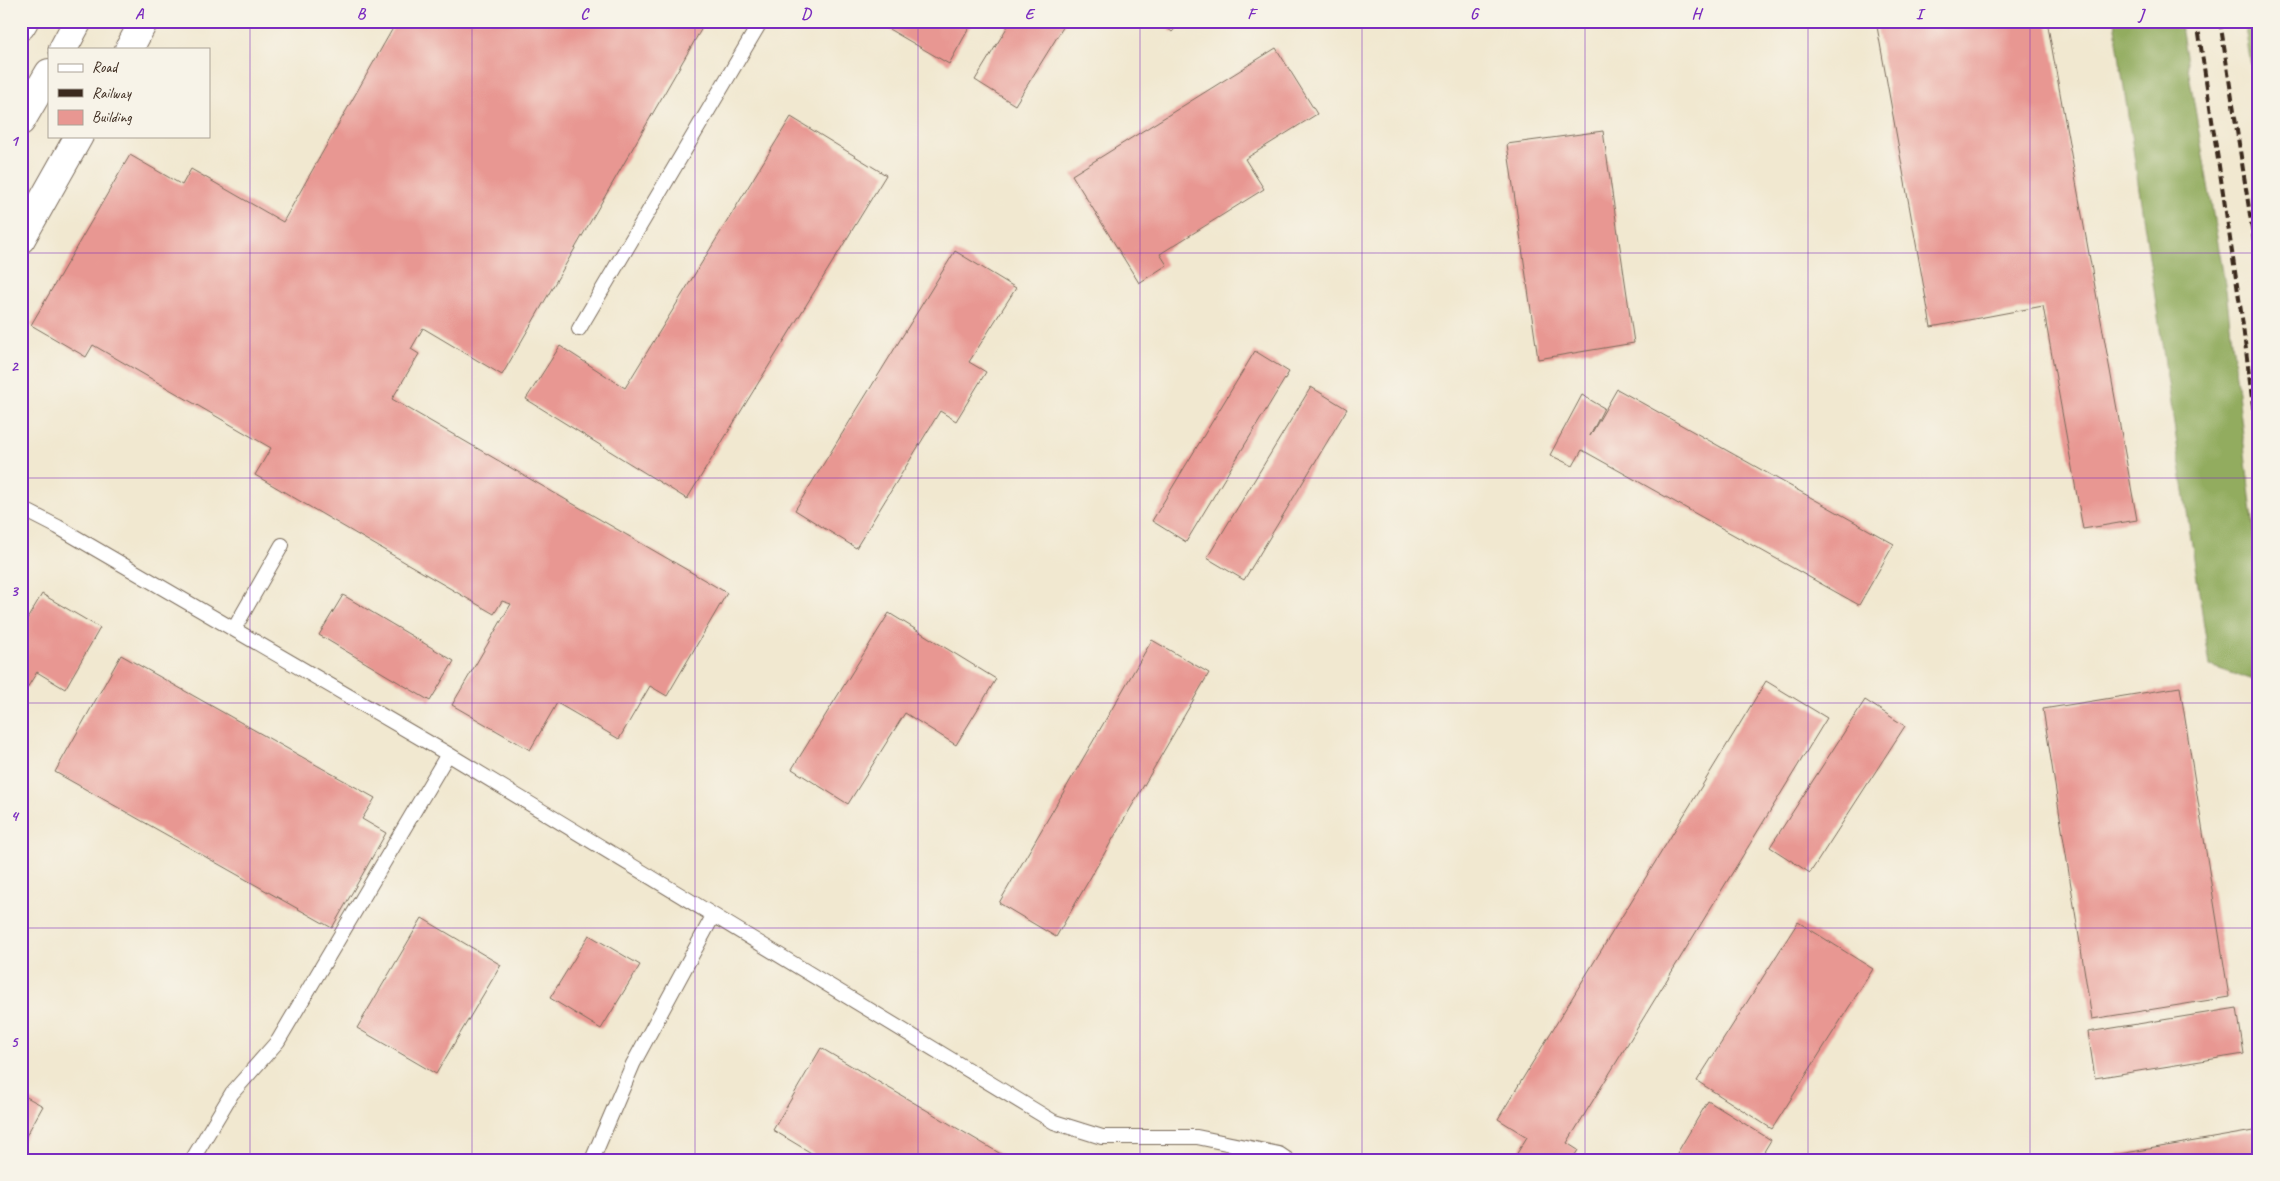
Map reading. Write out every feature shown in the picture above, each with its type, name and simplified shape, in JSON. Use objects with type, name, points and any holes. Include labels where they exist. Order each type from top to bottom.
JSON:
[{"type":"street","points":[[21,26],[24,21]]},
{"type":"street","points":[[64,48],[78,21]]},
{"type":"street","points":[[129,48],[144,21]]},
{"type":"street","points":[[21,121],[48,75]]},
{"type":"street","points":[[21,239],[78,138]]},
{"type":"lane","points":[[579,330],[761,21]]},
{"type":"lane","points":[[21,508],[58,527],[448,754],[1054,1122],[1102,1137],[1197,1138],[1279,1154],[1288,1160]]},
{"type":"lane","points":[[234,629],[282,545]]},
{"type":"lane","points":[[192,1160],[232,1093],[278,1041],[448,754]]},
{"type":"lane","points":[[592,1160],[633,1064],[713,916]]},
{"type":"green space","points":[[2114,21],[2180,21],[2226,290],[2259,573],[2259,682],[2210,666]]},
{"type":"green space","points":[[2244,21],[2259,21],[2259,117]]},
{"type":"building","points":[[397,21],[706,21],[502,375],[423,328],[411,349],[419,354],[392,399],[727,593],[667,696],[650,686],[619,739],[557,703],[530,750],[452,705],[511,604],[502,601],[494,614],[255,475],[271,448],[93,345],[86,357],[31,325],[130,155],[182,185],[191,169],[283,222]]},
{"type":"building","points":[[875,21],[973,21],[949,64]]},
{"type":"building","points":[[1011,21],[1067,21],[1015,105],[975,80]]},
{"type":"building","points":[[1159,21],[1182,21],[1172,32]]},
{"type":"building","points":[[1876,21],[2047,21],[2137,520],[2083,529],[2043,306],[1931,327]]},
{"type":"building","points":[[1276,48],[1317,114],[1245,159],[1264,189],[1160,254],[1167,265],[1139,283],[1072,175]]},
{"type":"building","points":[[791,117],[886,175],[687,499],[526,399],[560,346],[625,388]]},
{"type":"building","points":[[1603,131],[1634,343],[1538,359],[1507,144]]},
{"type":"building","points":[[955,251],[1016,288],[969,362],[986,372],[956,421],[940,411],[856,548],[795,510]]},
{"type":"building","points":[[1255,351],[1289,372],[1186,542],[1152,521]]},
{"type":"building","points":[[1311,387],[1347,409],[1244,580],[1207,558]]},
{"type":"building","points":[[1617,389],[1894,544],[1859,605],[1582,450],[1573,466],[1550,455],[1582,395],[1604,408],[1590,436]]},
{"type":"building","points":[[42,594],[100,628],[65,689],[37,672],[27,688],[21,684],[21,629]]},
{"type":"building","points":[[343,595],[454,661],[430,701],[319,635]]},
{"type":"building","points":[[889,613],[996,679],[956,745],[905,713],[848,804],[792,769]]},
{"type":"building","points":[[1152,640],[1209,673],[1056,937],[999,903]]},
{"type":"building","points":[[121,655],[375,798],[362,819],[386,833],[332,928],[55,772]]},
{"type":"building","points":[[1766,681],[1827,718],[1567,1143],[1578,1150],[1572,1160],[1513,1160],[1527,1137],[1498,1119]]},
{"type":"building","points":[[2180,687],[2229,997],[2092,1019],[2043,709]]},
{"type":"building","points":[[1865,700],[1905,726],[1810,873],[1770,847]]},
{"type":"building","points":[[422,918],[501,965],[436,1074],[357,1028]]},
{"type":"building","points":[[1798,922],[1873,969],[1772,1129],[1697,1081]]},
{"type":"building","points":[[589,935],[640,965],[601,1029],[550,998]]},
{"type":"building","points":[[2237,1008],[2244,1054],[2095,1078],[2088,1032]]},
{"type":"building","points":[[821,1048],[1011,1160],[823,1160],[773,1130]]},
{"type":"building","points":[[21,1094],[43,1106],[21,1145]]},
{"type":"building","points":[[1708,1101],[1771,1140],[1759,1160],[1673,1160]]},
{"type":"building","points":[[2259,1130],[2259,1160],[2108,1160],[2108,1156]]},
{"type":"railway","points":[[2197,21],[2242,318],[2259,455]]},
{"type":"railway","points":[[2220,21],[2259,273]]}]
